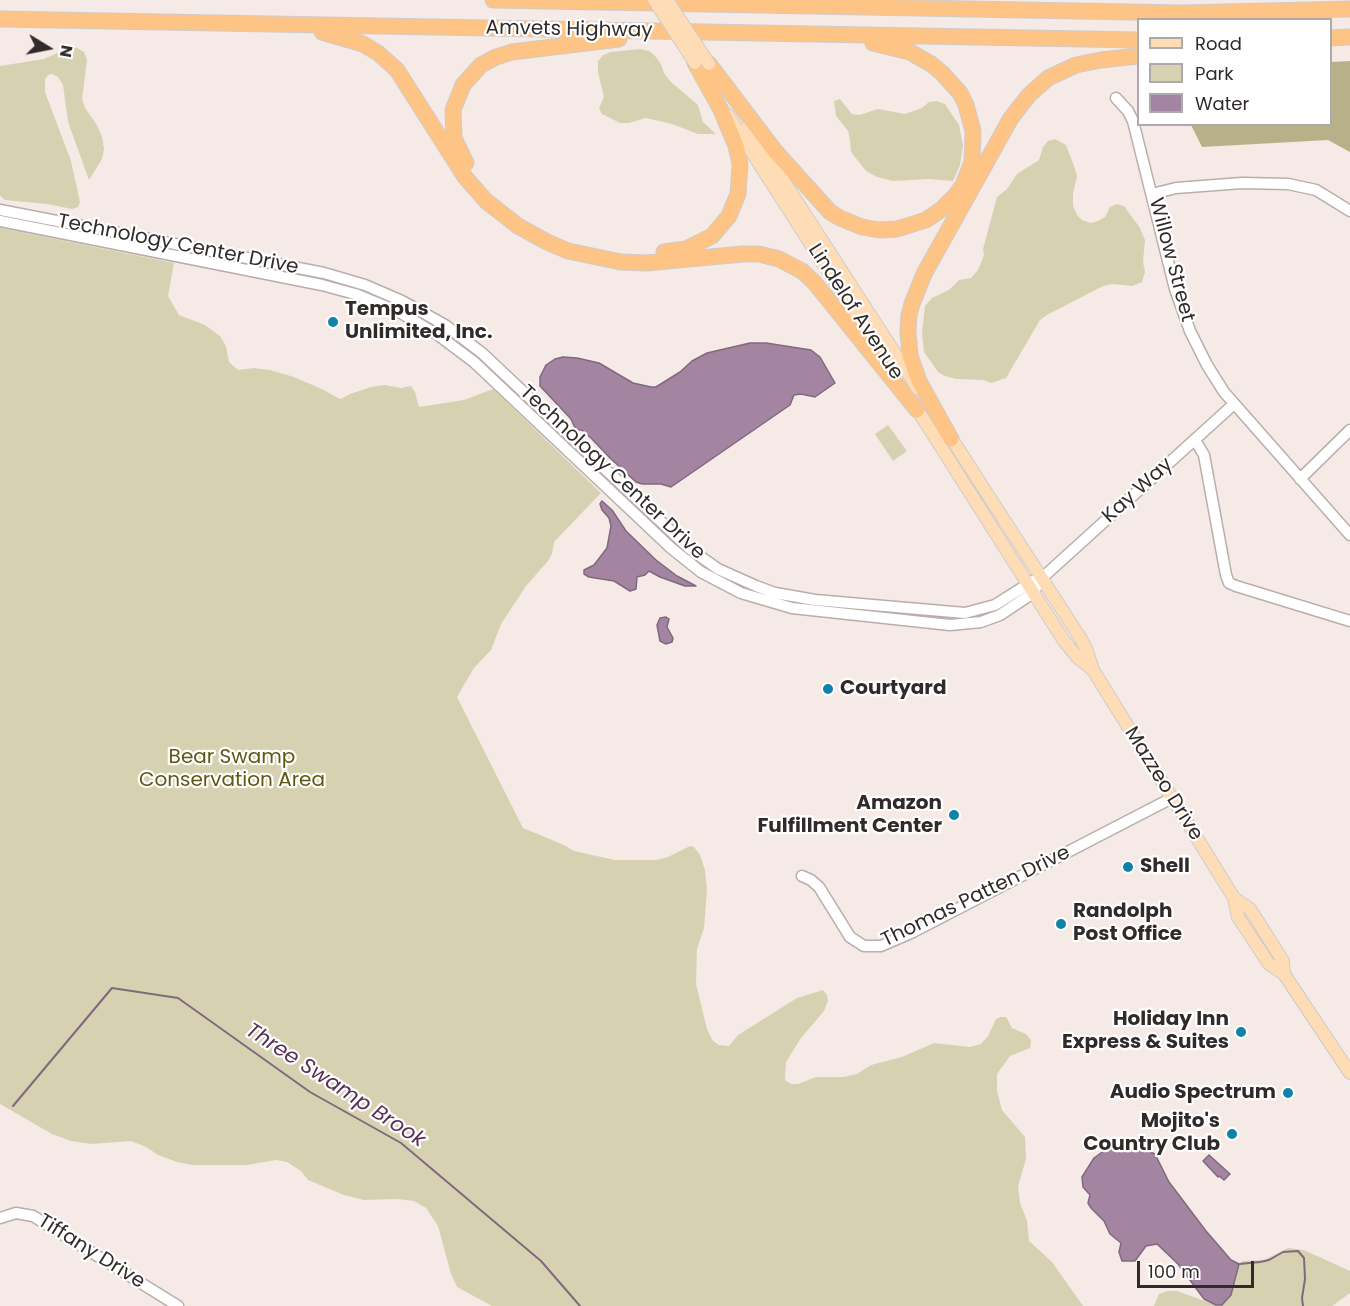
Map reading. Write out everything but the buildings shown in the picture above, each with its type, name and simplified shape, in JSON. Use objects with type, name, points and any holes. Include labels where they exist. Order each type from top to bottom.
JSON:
[{"type":"highway","name":"Amvets Highway","points":[[493,0],[1140,12],[1350,9]]},
{"type":"highway","points":[[554,0],[576,2]]},
{"type":"highway","points":[[650,2],[685,0]]},
{"type":"highway","points":[[1008,0],[1140,12]]},
{"type":"highway","name":"Amvets Highway","points":[[0,19],[1137,40]]},
{"type":"highway","points":[[230,23],[295,28],[336,35],[363,44],[378,53],[405,80],[453,161],[475,189],[499,213],[554,245],[582,255],[621,262],[646,263],[759,254],[779,259],[793,266],[814,282],[917,410]]},
{"type":"highway","points":[[699,32],[639,36],[524,50],[496,57],[481,65],[463,85],[453,110],[454,138],[457,148],[493,195],[523,218],[547,232],[585,246],[622,253],[646,254],[686,249],[707,240],[727,220],[734,206],[740,181],[739,158],[729,127],[702,64]]},
{"type":"highway","points":[[702,64],[817,198],[840,218],[868,229],[891,230],[921,223],[946,206],[959,191],[968,174],[974,144],[974,131],[969,111],[952,83],[931,64],[898,48],[857,40],[781,34]]},
{"type":"highway","points":[[951,439],[924,390],[910,356],[909,315],[924,274],[1011,118],[1029,94],[1048,78],[1076,65],[1137,56]]},
{"type":"main road","name":"Lindelof Avenue","points":[[667,0],[702,64],[1054,625]]},
{"type":"main road","name":"Lindelof Avenue","points":[[650,2],[702,64],[1064,613]]},
{"type":"main road","name":"Mazzeo Drive","points":[[1064,613],[1084,645],[1093,670],[1234,898],[1250,909],[1283,961],[1284,974],[1350,1073]]},
{"type":"main road","name":"Mazzeo Drive","points":[[1054,625],[1073,652],[1093,670]]},
{"type":"street","name":"Willow Street","points":[[1116,98],[1128,111],[1133,121],[1180,306],[1207,365],[1234,404],[1350,535]]},
{"type":"street","points":[[1152,194],[1183,188],[1242,183],[1288,184],[1316,190],[1350,211]]},
{"type":"street","name":"Technology Center Drive","points":[[0,210],[324,273],[398,298],[445,325],[482,353],[690,549],[718,569],[756,586],[804,598],[956,613],[978,611],[996,605],[1030,588]]},
{"type":"street","name":"Technology Center Drive","points":[[0,221],[322,285],[355,294],[405,315],[438,335],[474,362],[683,558],[712,579],[772,604],[813,611],[966,625],[1000,615],[1042,578]]},
{"type":"street","name":"Kay Way","points":[[1042,578],[1234,404]]},
{"type":"street","points":[[1300,479],[1350,430]]},
{"type":"street","points":[[1195,440],[1204,455],[1229,583],[1350,621]]},
{"type":"street","name":"Thomas Patten Drive","points":[[802,876],[812,880],[819,887],[844,930],[853,940],[867,947],[881,946],[1172,798]]},
{"type":"street","name":"Tiffany Drive","points":[[0,1218],[16,1213],[33,1216],[178,1306]]},
{"type":"green space","points":[[71,47],[84,52],[87,60],[82,99],[102,137],[104,149],[102,159],[89,180],[68,122],[63,85],[58,77],[48,75],[45,79],[45,92],[71,161],[80,202],[78,207],[72,209],[5,200],[0,196],[0,66],[44,59]]},
{"type":"green space","points":[[640,49],[649,51],[655,56],[670,81],[698,105],[703,122],[716,134],[698,134],[672,124],[646,118],[620,123],[602,114],[599,108],[604,97],[598,72],[598,61],[603,55],[611,52]]},
{"type":"green space","points":[[840,99],[852,114],[859,115],[878,109],[905,114],[922,108],[929,102],[936,101],[945,104],[959,125],[963,146],[960,165],[953,181],[929,179],[893,181],[877,177],[866,171],[851,152],[848,131],[836,116],[834,101]]},
{"type":"green space","points":[[1055,139],[1066,145],[1077,176],[1073,206],[1077,215],[1082,220],[1091,223],[1105,217],[1110,207],[1117,204],[1124,206],[1140,228],[1145,240],[1143,262],[1145,272],[1142,282],[1132,286],[1112,284],[1103,286],[1047,315],[1040,320],[1006,378],[991,383],[945,376],[938,372],[924,352],[922,333],[925,306],[932,298],[949,290],[959,280],[971,278],[978,270],[984,255],[983,249],[997,197],[1007,189],[1017,174],[1039,160],[1043,147],[1048,141]]},
{"type":"green space","name":"Bear Swamp Conservation Area","points":[[0,228],[174,263],[168,296],[179,315],[205,325],[220,336],[226,346],[229,362],[238,370],[254,368],[270,370],[294,377],[341,399],[371,387],[411,386],[419,407],[464,400],[493,389],[601,493],[554,542],[548,561],[526,586],[501,624],[491,650],[474,668],[457,697],[523,828],[574,851],[615,860],[656,860],[690,846],[694,847],[700,855],[705,870],[707,890],[704,928],[697,949],[696,984],[707,1029],[713,1041],[719,1045],[729,1046],[738,1035],[797,998],[823,990],[827,995],[828,1001],[824,1011],[801,1038],[786,1062],[785,1080],[791,1084],[798,1084],[816,1077],[843,1077],[857,1074],[871,1065],[902,1057],[934,1043],[970,1047],[981,1044],[988,1036],[996,1019],[1001,1017],[1006,1017],[1012,1028],[1026,1034],[1031,1040],[1030,1048],[1010,1056],[997,1074],[997,1091],[1002,1110],[1025,1137],[1026,1159],[1018,1186],[1020,1203],[1027,1221],[1029,1241],[1052,1262],[1083,1306],[492,1306],[457,1287],[451,1274],[438,1226],[426,1208],[414,1201],[364,1200],[344,1195],[308,1180],[301,1171],[287,1162],[276,1160],[247,1165],[192,1165],[158,1155],[131,1141],[91,1144],[71,1141],[52,1134],[0,1104]]},
{"type":"green space","points":[[888,425],[907,451],[893,461],[875,434]]},
{"type":"green space","points":[[1288,1248],[1304,1250],[1350,1271],[1350,1293],[1332,1306],[1154,1306],[1159,1294],[1168,1291],[1177,1291],[1216,1305],[1236,1281],[1237,1270],[1242,1261],[1264,1260]]},
{"type":"shaded area","points":[[1350,61],[1350,152],[1328,140],[1202,147],[1192,126],[1332,126],[1332,62]]},
{"type":"water","points":[[750,343],[766,343],[811,350],[820,357],[835,383],[815,397],[794,395],[790,405],[671,487],[636,482],[582,430],[576,430],[571,419],[540,386],[540,377],[546,365],[563,357],[599,363],[633,383],[656,387],[707,353]]},
{"type":"water","points":[[602,501],[612,510],[626,531],[656,560],[677,576],[696,586],[685,586],[649,571],[637,577],[636,589],[630,591],[614,581],[584,574],[584,570],[594,565],[607,548],[611,526],[609,518],[602,510],[600,504]]},
{"type":"water","points":[[660,618],[669,619],[667,627],[673,638],[672,642],[666,644],[660,641],[657,625]]},
{"type":"water","points":[[1138,1147],[1155,1154],[1169,1182],[1206,1231],[1231,1260],[1239,1264],[1231,1295],[1222,1305],[1216,1305],[1204,1299],[1178,1264],[1157,1244],[1146,1246],[1135,1261],[1122,1261],[1119,1252],[1121,1243],[1110,1234],[1104,1221],[1088,1203],[1090,1195],[1083,1187],[1082,1177],[1094,1158],[1105,1150]]},
{"type":"water","points":[[1209,1155],[1230,1174],[1224,1180],[1218,1177],[1203,1161]]},
{"type":"waterway","name":"Three Swamp Brook","points":[[13,1106],[112,988],[178,998],[310,1092],[401,1143],[541,1261],[580,1306]]},
{"type":"waterway","points":[[1239,1264],[1260,1262],[1283,1252],[1298,1251],[1304,1258],[1303,1306]]},
{"type":"place","name":"Tempus Unlimited, Inc.","points":[[333,322]]},
{"type":"place","name":"Courtyard","points":[[828,689]]},
{"type":"place","name":"Amazon Fulfillment Center","points":[[954,815]]},
{"type":"place","name":"Shell","points":[[1128,867]]},
{"type":"place","name":"Randolph Post Office","points":[[1061,924]]},
{"type":"place","name":"Holiday Inn Express & Suites","points":[[1241,1032]]},
{"type":"place","name":"Audio Spectrum","points":[[1288,1093]]},
{"type":"place","name":"Mojito's Country Club","points":[[1232,1134]]}]
